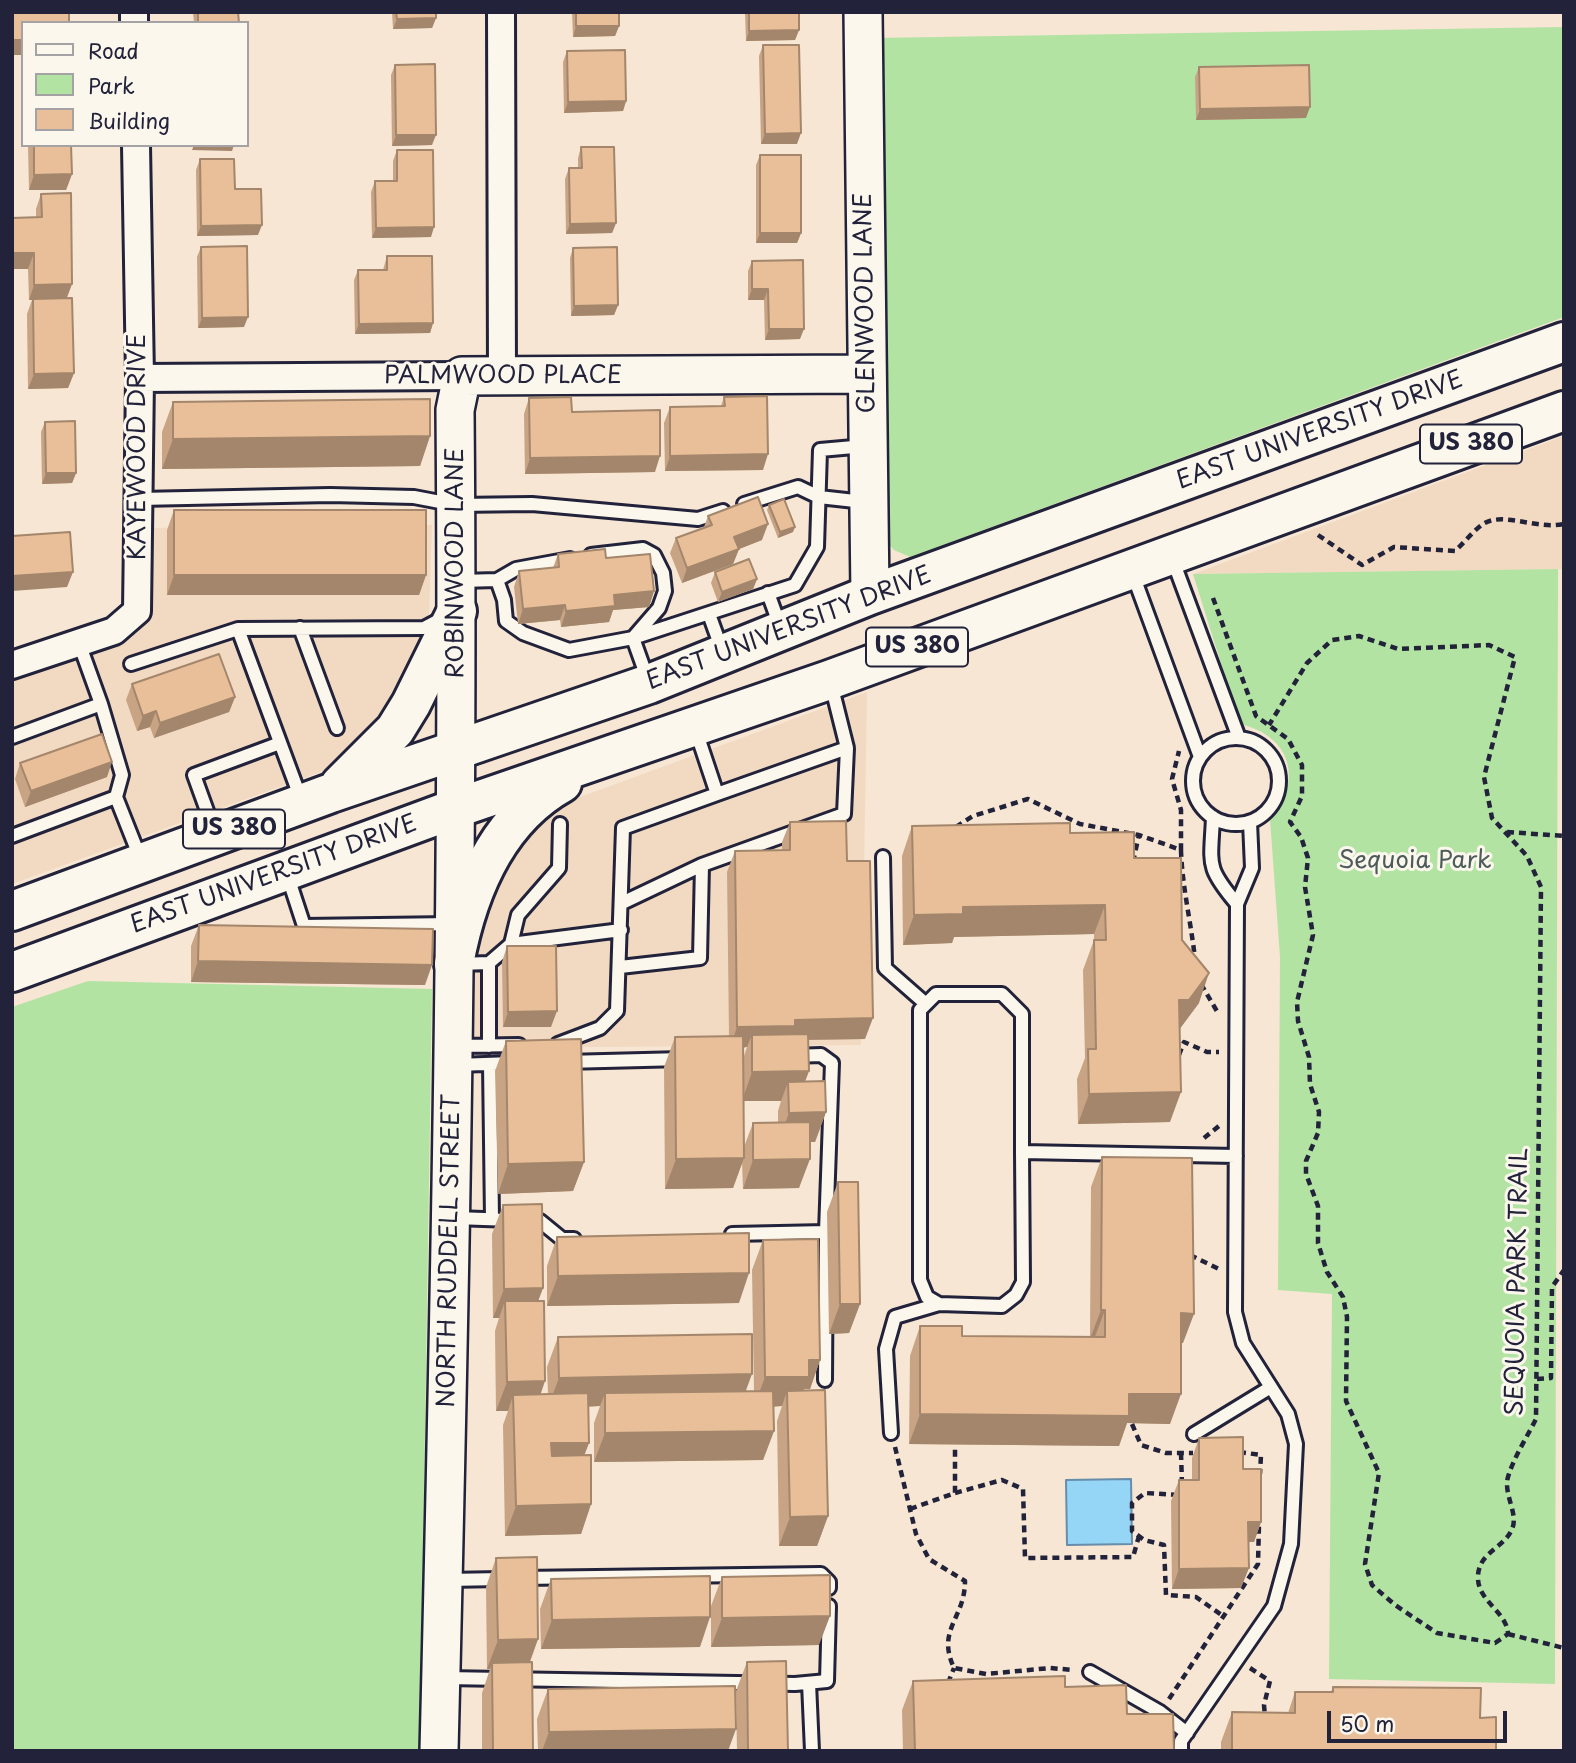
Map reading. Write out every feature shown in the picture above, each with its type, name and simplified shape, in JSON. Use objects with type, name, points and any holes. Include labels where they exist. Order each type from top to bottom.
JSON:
[{"type":"main road","name":"EAST UNIVERSITY DRIVE","points":[[12,911],[317,799],[649,684],[870,595],[1564,342]]},
{"type":"main road","name":"EAST UNIVERSITY DRIVE","points":[[12,972],[454,809],[829,680],[1564,411]]},
{"type":"main road","points":[[317,799],[395,730],[411,704],[456,596]]},
{"type":"main road","points":[[471,964],[469,898],[506,832],[529,807],[553,788],[610,757]]},
{"type":"street","points":[[501,12],[502,376]]},
{"type":"street","name":"GLENWOOD LANE","points":[[863,12],[870,595]]},
{"type":"street","name":"KAYEWOOD DRIVE","points":[[12,665],[114,631],[137,611],[140,378],[136,147]]},
{"type":"street","name":"PALMWOOD PLACE","points":[[140,378],[867,374]]},
{"type":"street","name":"ROBINWOOD LANE","points":[[457,750],[456,410],[462,376]]},
{"type":"street","name":"NORTH RUDDELL STREET","points":[[439,1751],[453,1056],[471,964],[454,924],[457,750]]},
{"type":"lane","points":[[497,580],[504,600],[506,621],[523,633],[569,650],[633,638],[794,585],[817,547],[820,450],[868,446]]},
{"type":"lane","points":[[139,499],[342,495],[414,497],[456,505],[532,504],[698,519],[798,487],[819,497],[868,502]]},
{"type":"lane","points":[[131,664],[238,629],[424,628],[456,596],[497,580],[516,569],[621,550],[643,549],[653,555],[663,573],[664,591],[659,608],[633,638]]},
{"type":"lane","points":[[1171,554],[1239,738]]},
{"type":"lane","points":[[1130,568],[1200,757]]},
{"type":"lane","points":[[768,593],[781,629]]},
{"type":"lane","points":[[709,614],[723,652]]},
{"type":"lane","points":[[300,628],[337,728]]},
{"type":"lane","points":[[238,629],[281,743],[317,799]]},
{"type":"lane","points":[[633,638],[649,684]]},
{"type":"lane","points":[[79,643],[122,775],[116,797],[142,864]]},
{"type":"lane","points":[[622,903],[702,865],[844,814],[847,748],[829,680]]},
{"type":"lane","points":[[12,737],[101,704]]},
{"type":"lane","points":[[695,727],[717,794]]},
{"type":"lane","points":[[1239,738],[1253,741],[1266,750],[1275,761],[1279,776],[1273,804],[1250,822],[1237,825],[1213,817],[1201,807],[1192,782],[1200,757],[1210,746],[1224,739],[1239,738]]},
{"type":"lane","points":[[216,836],[194,775],[281,743]]},
{"type":"lane","points":[[453,1056],[489,1046],[555,1045],[600,1028],[617,1011],[623,828],[847,748]]},
{"type":"lane","points":[[12,836],[116,797]]},
{"type":"lane","points":[[1213,817],[1211,859],[1214,876],[1237,904]]},
{"type":"lane","points":[[1181,1751],[1181,1741],[1274,1606],[1291,1544],[1296,1444],[1288,1414],[1243,1343],[1235,1312],[1237,904],[1252,868],[1250,822]]},
{"type":"lane","points":[[511,944],[518,915],[559,868],[560,824]]},
{"type":"lane","points":[[883,857],[885,968],[926,1004]]},
{"type":"lane","points":[[620,967],[700,958],[702,865]]},
{"type":"lane","points":[[286,870],[304,926],[454,924]]},
{"type":"lane","points":[[489,1046],[471,964],[511,944],[621,930]]},
{"type":"lane","points":[[891,1433],[886,1349],[895,1317],[939,1304],[1002,1306],[1016,1295],[1023,1282],[1022,1014],[1002,994],[936,994],[920,1010],[920,1280],[928,1297],[939,1304]]},
{"type":"lane","points":[[779,1056],[821,1055],[832,1063],[826,1232],[825,1380]]},
{"type":"lane","points":[[453,1056],[490,1064],[531,1063]]},
{"type":"lane","points":[[545,1063],[697,1059]]},
{"type":"lane","points":[[490,1064],[492,1219]]},
{"type":"lane","points":[[1022,1152],[1236,1156]]},
{"type":"lane","points":[[451,1218],[540,1221],[562,1240],[590,1239]]},
{"type":"lane","points":[[715,1235],[826,1232]]},
{"type":"lane","points":[[1195,1434],[1272,1387]]},
{"type":"lane","points":[[441,1677],[809,1683],[827,1681],[829,1582],[821,1574],[443,1580]]},
{"type":"lane","points":[[1090,1672],[1160,1712],[1187,1733]]},
{"type":"lane","points":[[809,1683],[812,1751]]},
{"type":"path","points":[[1318,535],[1362,565],[1394,547],[1455,551],[1484,524],[1500,517],[1538,527],[1564,524]]},
{"type":"path","points":[[1213,597],[1256,716],[1288,739],[1301,765],[1302,796],[1290,822],[1301,837],[1308,859],[1305,887],[1313,935],[1297,1002],[1298,1021],[1309,1057],[1310,1084],[1319,1112],[1318,1133],[1306,1161],[1306,1174],[1318,1206],[1318,1243],[1327,1272],[1343,1297],[1347,1317],[1346,1401],[1379,1473],[1365,1564],[1371,1585],[1437,1633],[1495,1643],[1508,1634],[1564,1648]]},
{"type":"path","name":"SEQUOIA PARK TRAIL","points":[[1269,725],[1307,663],[1332,640],[1359,636],[1398,649],[1489,645],[1515,657],[1484,777],[1492,818],[1527,856],[1541,887],[1536,1419],[1507,1477],[1506,1493],[1514,1524],[1508,1539],[1490,1550],[1480,1565],[1478,1581],[1485,1599],[1508,1625],[1508,1634]]},
{"type":"path","points":[[954,829],[973,816],[1028,799],[1080,824],[1139,835],[1181,849]]},
{"type":"path","points":[[1181,810],[1182,881],[1189,905],[1195,964]]},
{"type":"path","points":[[1506,832],[1564,836]]},
{"type":"path","points":[[1132,867],[1139,835]]},
{"type":"path","points":[[1196,976],[1220,1017]]},
{"type":"path","points":[[1220,1040],[1221,1064]]},
{"type":"path","points":[[1174,1066],[1184,1042],[1207,1052],[1220,1052]]},
{"type":"path","points":[[1193,1138],[1207,1138],[1220,1125],[1221,1113]]},
{"type":"path","points":[[1188,1250],[1191,1258],[1215,1269],[1235,1270]]},
{"type":"path","points":[[1537,1378],[1551,1378],[1552,1287],[1564,1270]]},
{"type":"path","points":[[1132,1423],[1141,1445],[1166,1453],[1200,1453],[1195,1434]]},
{"type":"path","points":[[891,1433],[916,1534],[929,1559],[965,1581],[965,1599],[950,1629],[945,1650],[954,1668],[945,1694]]},
{"type":"path","points":[[954,1445],[955,1493]]},
{"type":"path","points":[[1229,1451],[1261,1455],[1260,1482]]},
{"type":"path","points":[[1181,1453],[1183,1495],[1145,1493],[1132,1503],[1132,1531],[1164,1545],[1166,1595],[1196,1597],[1223,1616]]},
{"type":"path","points":[[910,1509],[1002,1480],[1023,1489],[1025,1558],[1133,1557],[1139,1536]]},
{"type":"path","points":[[1160,1712],[1258,1564],[1259,1510]]},
{"type":"path","points":[[1237,1660],[1270,1681],[1264,1704],[1266,1730]]},
{"type":"path","points":[[954,1668],[986,1674],[1050,1668],[1090,1672]]},
{"type":"shaded area","points":[[1564,436],[1564,569],[1193,574]]},
{"type":"shaded area","points":[[432,525],[429,614],[418,666],[406,697],[337,766],[12,884],[12,682],[130,639],[141,629],[150,603],[149,528]]},
{"type":"shaded area","points":[[867,692],[861,1045],[465,1048],[469,970],[485,888],[532,827],[561,804]]},
{"type":"green space","points":[[1564,27],[1564,317],[910,557],[894,550],[884,539],[874,38]]},
{"type":"green space","name":"Sequoia Park","points":[[1558,569],[1555,1684],[1329,1679],[1332,1294],[1278,1290],[1280,957],[1270,819],[1281,804],[1289,775],[1287,761],[1271,738],[1240,724],[1193,574]]},
{"type":"green space","points":[[88,981],[432,989],[420,1751],[12,1751],[12,1007]]},
{"type":"water","points":[[1131,1479],[1132,1544],[1067,1545],[1066,1480]]},
{"type":"building","points":[[12,12],[69,12],[69,21],[21,21],[21,40],[12,40]]},
{"type":"building","points":[[198,12],[238,12],[239,21],[198,21]]},
{"type":"building","points":[[396,12],[436,12],[436,18],[397,19]]},
{"type":"building","points":[[576,12],[619,12],[619,26],[576,26]]},
{"type":"building","points":[[749,12],[799,12],[799,30],[749,31]]},
{"type":"building","points":[[763,45],[799,45],[801,133],[765,134]]},
{"type":"building","points":[[625,50],[626,101],[568,102],[567,51]]},
{"type":"building","points":[[435,64],[436,135],[396,135],[395,65]]},
{"type":"building","points":[[1309,65],[1310,107],[1200,109],[1199,67]]},
{"type":"building","points":[[34,147],[71,147],[72,174],[34,175]]},
{"type":"building","points":[[581,147],[614,147],[616,223],[570,224],[569,168],[582,168]]},
{"type":"building","points":[[397,150],[433,150],[434,227],[376,228],[375,181],[397,181]]},
{"type":"building","points":[[760,155],[801,155],[801,233],[760,233]]},
{"type":"building","points":[[200,159],[234,159],[235,189],[261,189],[262,225],[201,226]]},
{"type":"building","points":[[71,193],[72,284],[34,285],[34,253],[12,253],[12,218],[42,217],[41,194]]},
{"type":"building","points":[[247,246],[248,317],[202,318],[201,247]]},
{"type":"building","points":[[617,247],[618,305],[574,306],[573,248]]},
{"type":"building","points":[[387,256],[432,256],[433,323],[359,324],[358,270],[387,270]]},
{"type":"building","points":[[803,260],[804,329],[769,329],[768,289],[752,289],[752,261]]},
{"type":"building","points":[[72,298],[74,373],[34,374],[33,299]]},
{"type":"building","points":[[767,396],[768,454],[670,456],[670,407],[725,406],[724,397]]},
{"type":"building","points":[[571,397],[572,412],[660,410],[660,456],[530,458],[529,398]]},
{"type":"building","points":[[430,399],[430,436],[173,439],[173,402]]},
{"type":"building","points":[[75,421],[76,473],[46,473],[45,422]]},
{"type":"building","points":[[758,497],[768,524],[734,537],[739,549],[687,568],[676,538],[712,525],[708,516]]},
{"type":"building","points":[[784,499],[795,527],[780,532],[769,505]]},
{"type":"building","points":[[174,510],[426,510],[426,575],[174,575]]},
{"type":"building","points":[[70,532],[73,572],[12,576],[12,536]]},
{"type":"building","points":[[605,549],[606,558],[650,554],[654,591],[614,595],[615,606],[566,611],[565,605],[523,609],[519,571],[559,567],[558,554]]},
{"type":"building","points":[[749,559],[757,579],[722,592],[715,572]]},
{"type":"building","points":[[219,654],[235,697],[160,723],[156,711],[143,716],[132,684]]},
{"type":"building","points":[[102,734],[112,762],[31,791],[20,763]]},
{"type":"building","points":[[846,821],[847,861],[870,861],[873,1018],[795,1020],[795,1026],[737,1027],[735,851],[790,850],[790,822]]},
{"type":"building","points":[[1070,823],[1070,833],[1134,832],[1134,858],[1181,858],[1182,940],[1209,973],[1189,1000],[1179,1000],[1181,1092],[1089,1094],[1088,1049],[1096,1049],[1094,940],[1106,940],[1105,905],[963,907],[963,914],[914,915],[912,826]]},
{"type":"building","points":[[199,925],[433,929],[432,965],[198,961]]},
{"type":"building","points":[[507,946],[556,946],[557,1011],[508,1012]]},
{"type":"building","points":[[808,1034],[809,1071],[752,1072],[752,1035]]},
{"type":"building","points":[[743,1036],[744,1158],[676,1159],[675,1037]]},
{"type":"building","points":[[581,1039],[584,1162],[508,1164],[506,1041]]},
{"type":"building","points":[[825,1081],[826,1112],[789,1113],[788,1082]]},
{"type":"building","points":[[810,1122],[810,1159],[753,1160],[753,1123]]},
{"type":"building","points":[[1102,1157],[1192,1158],[1194,1314],[1181,1313],[1181,1394],[1129,1394],[1129,1416],[920,1414],[920,1326],[962,1326],[962,1336],[1105,1337],[1105,1310],[1101,1310]]},
{"type":"building","points":[[838,1182],[858,1182],[860,1304],[840,1304]]},
{"type":"building","points":[[542,1204],[543,1288],[504,1289],[503,1205]]},
{"type":"building","points":[[749,1233],[749,1273],[558,1276],[557,1237]]},
{"type":"building","points":[[818,1239],[820,1360],[809,1360],[809,1377],[765,1377],[763,1240]]},
{"type":"building","points":[[505,1301],[544,1301],[545,1381],[507,1382]]},
{"type":"building","points":[[752,1334],[752,1374],[559,1378],[558,1337]]},
{"type":"building","points":[[825,1390],[828,1516],[790,1517],[787,1391]]},
{"type":"building","points":[[773,1391],[774,1431],[605,1433],[605,1393]]},
{"type":"building","points":[[588,1393],[589,1443],[551,1443],[552,1456],[591,1455],[591,1504],[516,1506],[513,1395]]},
{"type":"building","points":[[1243,1437],[1243,1469],[1261,1469],[1261,1522],[1248,1522],[1249,1568],[1179,1569],[1179,1480],[1199,1480],[1199,1438]]},
{"type":"building","points":[[537,1557],[538,1639],[498,1640],[496,1558]]},
{"type":"building","points":[[830,1575],[830,1616],[722,1618],[722,1577]]},
{"type":"building","points":[[710,1576],[710,1617],[552,1620],[551,1579]]},
{"type":"building","points":[[786,1661],[788,1751],[748,1751],[747,1662]]},
{"type":"building","points":[[532,1662],[533,1751],[493,1751],[492,1663]]},
{"type":"building","points":[[1065,1676],[1065,1687],[1126,1685],[1127,1714],[1173,1714],[1174,1751],[915,1751],[913,1681]]},
{"type":"building","points":[[735,1686],[736,1729],[549,1732],[548,1689]]},
{"type":"building","points":[[1333,1687],[1481,1688],[1480,1718],[1496,1717],[1496,1751],[1232,1751],[1232,1712],[1295,1713],[1295,1692],[1333,1692]]}]
